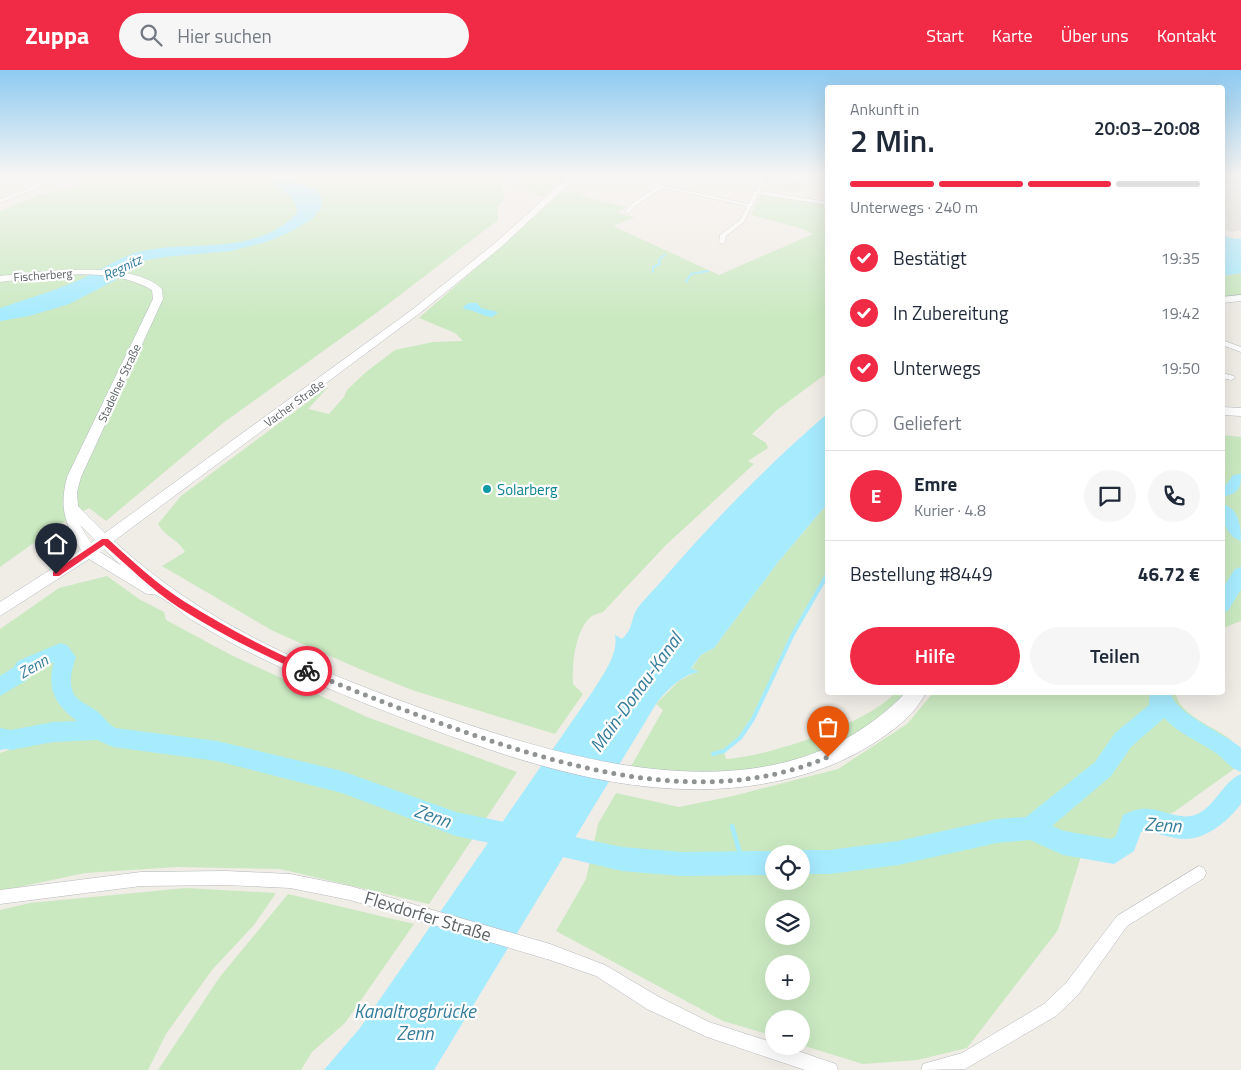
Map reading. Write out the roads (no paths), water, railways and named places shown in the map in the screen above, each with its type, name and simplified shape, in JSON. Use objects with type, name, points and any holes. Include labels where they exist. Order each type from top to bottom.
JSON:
[{"type":"main road","name":"Vacher Straße","points":[[0,610],[89,552],[366,351],[483,257],[521,223]]},
{"type":"main road","name":"Fischerberg","points":[[0,279],[86,273],[126,278]]},
{"type":"main road","name":"Stadelner Straße","points":[[126,278],[150,284],[157,289],[158,299],[74,477],[70,492],[72,523],[89,552],[130,579],[169,597],[261,650],[364,696],[515,750],[634,776],[667,781],[726,781],[774,775],[823,760],[874,734],[895,717],[915,695]]},
{"type":"main road","points":[[1225,300],[1241,298]]},
{"type":"main road","points":[[1225,411],[1241,412]]},
{"type":"main road","name":"Stadelner Straße","points":[[72,508],[169,597]]},
{"type":"street","points":[[722,242],[723,235],[740,223]]},
{"type":"street","points":[[1225,343],[1241,350]]},
{"type":"street","points":[[1225,376],[1232,378]]},
{"type":"street","points":[[929,1070],[965,1061],[1050,1010],[1072,989],[1122,921],[1199,874]]},
{"type":"street","name":"Flexdorfer Straße","points":[[0,897],[141,879],[217,878],[290,881],[350,892],[550,952],[592,967],[653,1003],[706,1030],[830,1070]]},
{"type":"water","name":"Regnitz","points":[[286,223],[306,223],[266,242],[231,251],[164,257],[131,263],[116,280],[69,304],[29,316],[0,321],[0,308],[68,285],[131,254],[158,248],[242,241],[262,236]]},
{"type":"water","points":[[1225,236],[1234,239],[1241,238],[1241,273],[1225,276]]},
{"type":"water","points":[[477,303],[481,308],[498,312],[492,317],[463,309],[465,305]]},
{"type":"water","points":[[825,416],[825,506],[779,561],[714,648],[701,655],[691,668],[699,672],[680,680],[656,704],[434,1070],[324,1070],[360,1028],[593,691],[605,672],[615,650],[615,635],[622,639],[626,635],[640,605],[743,492]]},
{"type":"water","points":[[0,732],[17,734],[22,738],[21,744],[0,750]]},
{"type":"waterway","points":[[653,272],[653,267],[660,264],[659,259],[665,255]]},
{"type":"waterway","points":[[686,282],[691,274],[708,271]]},
{"type":"waterway","name":"Zenn","points":[[1225,491],[1233,488],[1238,479],[1241,479]]},
{"type":"waterway","name":"Zenn","points":[[1225,513],[1241,535]]},
{"type":"waterway","name":"Zenn","points":[[1225,601],[1241,574]]},
{"type":"waterway","points":[[713,754],[724,751],[740,738],[753,719],[793,634],[825,578]]},
{"type":"waterway","name":"Zenn","points":[[0,687],[20,674],[25,667],[60,651],[66,657],[61,673],[62,690],[69,704],[91,719],[99,730]]},
{"type":"waterway","name":"Zenn","points":[[1160,695],[1161,700]]},
{"type":"waterway","name":"Zenn","points":[[1031,828],[1103,769],[1123,740],[1157,711],[1161,700]]},
{"type":"waterway","name":"Zenn","points":[[1161,700],[1177,717],[1194,730],[1225,747],[1241,762]]},
{"type":"waterway","name":"Zenn","points":[[0,738],[11,740],[53,732],[99,730]]},
{"type":"waterway","name":"Zenn","points":[[99,730],[113,737],[217,751],[342,782],[456,824],[518,837]]},
{"type":"waterway","name":"Zenn","points":[[1031,828],[1063,843],[1114,852],[1126,843],[1131,823],[1148,820],[1176,827],[1196,826],[1205,822],[1222,809],[1241,785]]},
{"type":"waterway","points":[[732,826],[743,864]]},
{"type":"waterway","name":"Zenn","points":[[810,862],[830,862],[898,853],[997,831],[1031,828]]},
{"type":"waterway","name":"Zenn","points":[[546,843],[622,859],[682,864],[765,863]]},
{"type":"place","name":"Solarberg","points":[[487,489]]},
{"type":"water label","name":"Main-Donau-Kanal","points":[[635,692]]},
{"type":"water label","name":"Kanaltrogbrücke Zenn","points":[[415,1021]]}]
